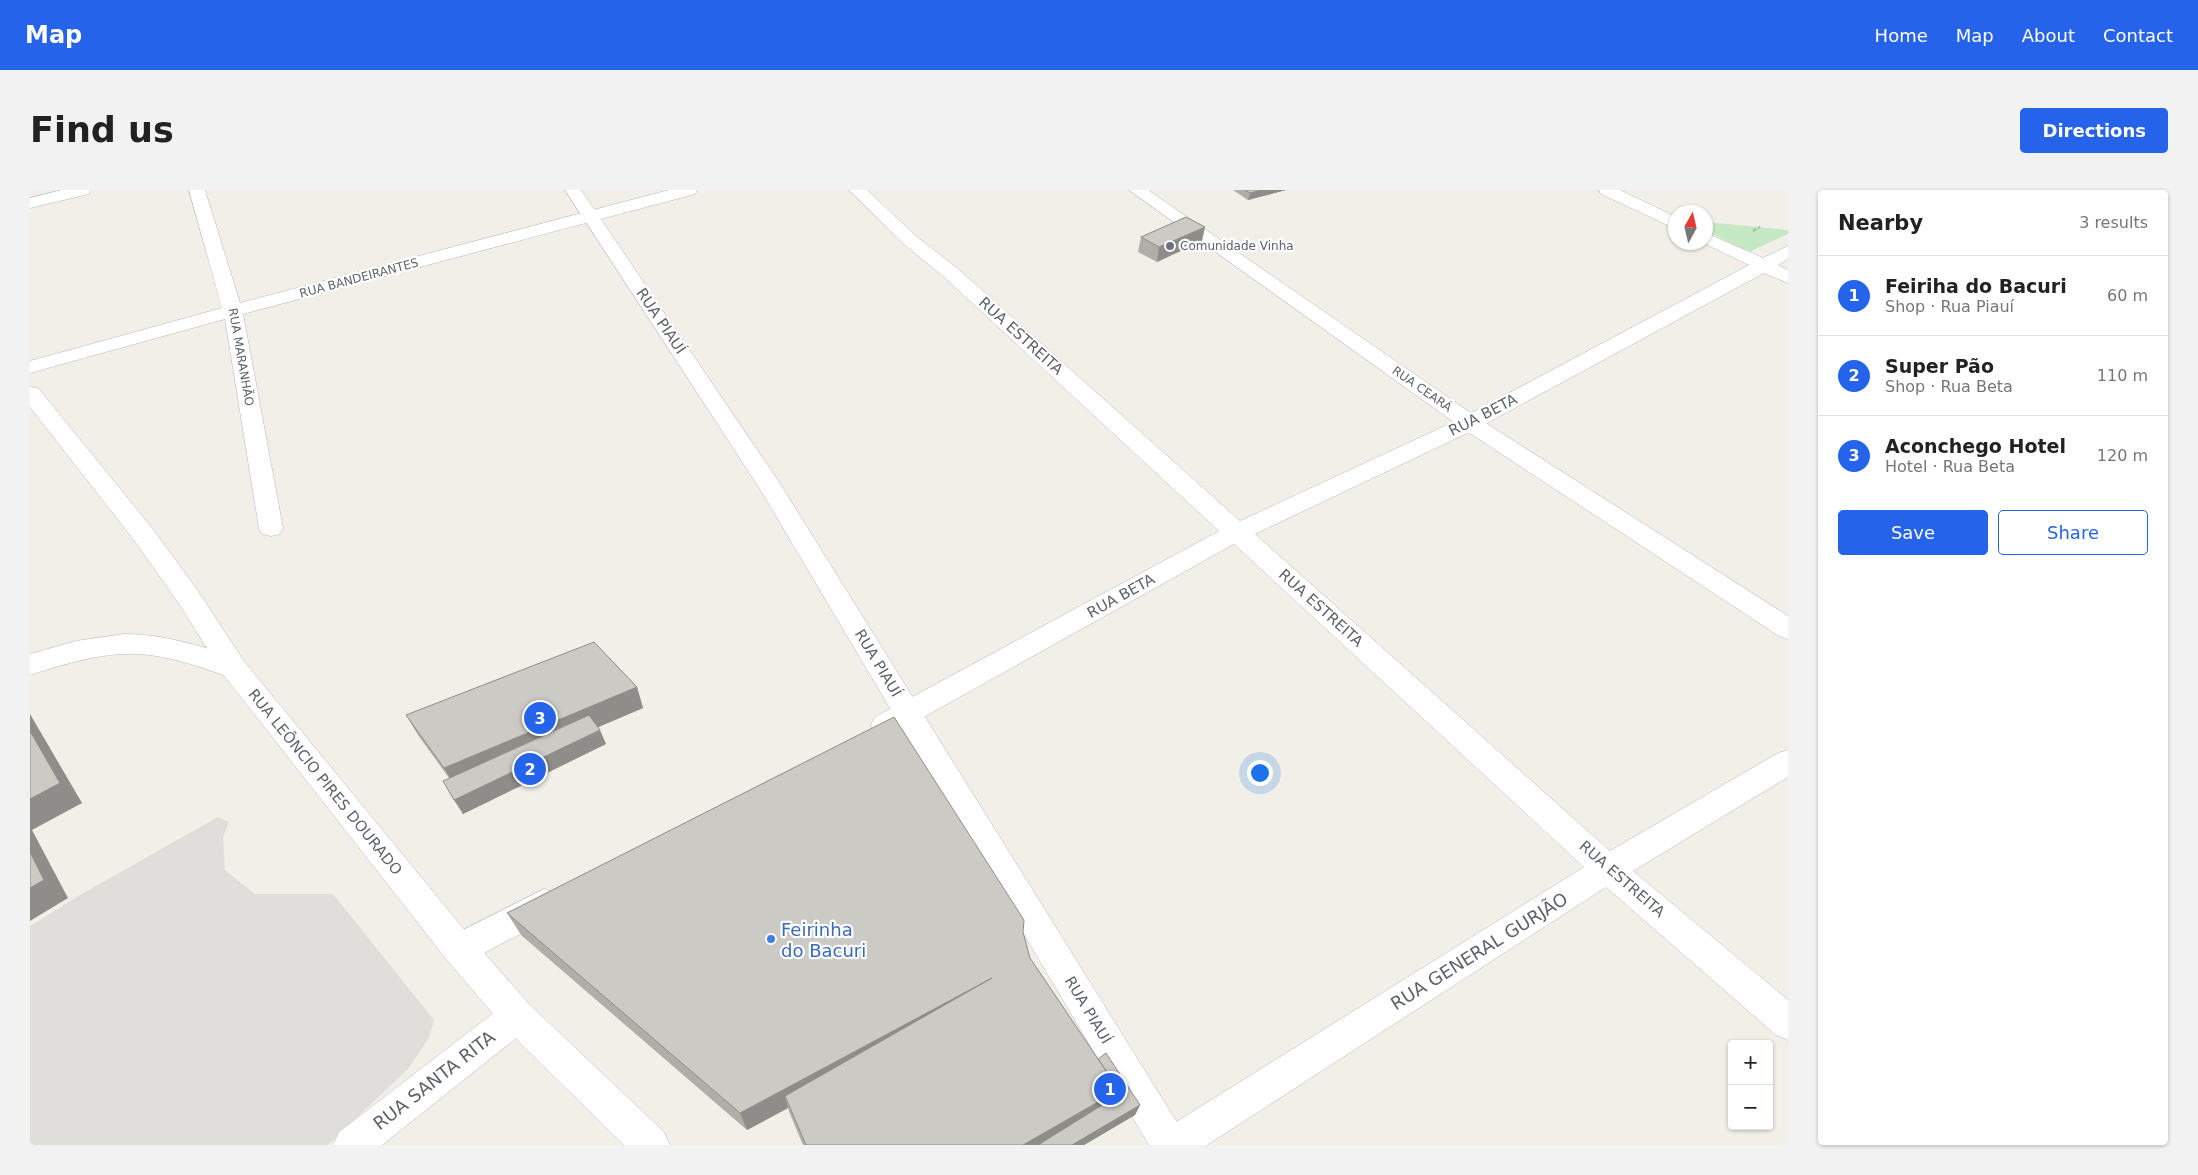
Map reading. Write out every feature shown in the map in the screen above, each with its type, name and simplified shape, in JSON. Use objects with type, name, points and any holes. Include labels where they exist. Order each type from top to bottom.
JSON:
[{"type":"street","points":[[30,203],[83,190]]},
{"type":"street","name":"RUA MARANHÃO","points":[[197,190],[233,311],[271,528]]},
{"type":"street","name":"RUA PIAUÍ","points":[[573,190],[771,487],[1171,1145]]},
{"type":"street","name":"RUA BANDEIRANTES","points":[[30,367],[689,190]]},
{"type":"street","name":"RUA ESTREITA","points":[[857,190],[911,241],[950,272],[1608,869],[1788,1023]]},
{"type":"street","name":"RUA CEARÁ","points":[[1142,193],[1470,423],[1788,629]]},
{"type":"street","points":[[1613,193],[1668,220]]},
{"type":"street","points":[[1713,241],[1788,277]]},
{"type":"street","name":"RUA BETA","points":[[865,736],[1237,532],[1470,423],[1788,252]]},
{"type":"street","name":"RUA LEÔNCIO PIRES DOURADO","points":[[30,393],[143,534],[189,598],[233,667],[459,949],[516,1016],[651,1145]]},
{"type":"street","points":[[30,666],[51,658],[98,647],[130,645],[154,646],[233,667]]},
{"type":"street","name":"RUA GENERAL GURJÃO","points":[[1171,1145],[1608,869],[1788,762]]},
{"type":"street","points":[[459,949],[565,893]]},
{"type":"street","name":"RUA SANTA RITA","points":[[352,1145],[516,1016]]},
{"type":"shaded area","points":[[218,817],[229,822],[223,837],[225,870],[255,894],[333,894],[434,1020],[429,1038],[408,1069],[328,1145],[30,1145],[30,926],[80,895]]},
{"type":"green space","points":[[1713,223],[1788,230],[1788,234],[1749,252],[1713,234]]},
{"type":"building","points":[[1245,190],[1262,190],[1250,193]]},
{"type":"building","points":[[1186,217],[1205,227],[1159,247],[1141,237]]},
{"type":"building","points":[[594,642],[637,687],[444,768],[406,715]]},
{"type":"building","points":[[589,715],[600,730],[454,800],[443,781]]},
{"type":"building","name":"Feirinha do Bacuri","points":[[894,717],[1024,920],[1023,932],[1030,958],[1119,1090],[1023,1145],[806,1145],[785,1096],[992,978],[740,1113],[507,913]]},
{"type":"building","points":[[30,731],[60,783],[30,799]]},
{"type":"building","points":[[30,852],[44,880],[30,888]]},
{"type":"building","points":[[1106,1053],[1140,1105],[1072,1145],[1038,1145],[1115,1097],[1119,1090],[1098,1059]]},
{"type":"place","name":"Comunidade Vinha","points":[[1170,246]]},
{"type":"place","name":"Aconchego Hotel","points":[[540,718]]},
{"type":"place","name":"Super Pão","points":[[530,769]]},
{"type":"place","name":"Feirinha do Bacuri","points":[[771,939]]},
{"type":"place","name":"Feiriha do Bacuri","points":[[1110,1089]]}]
